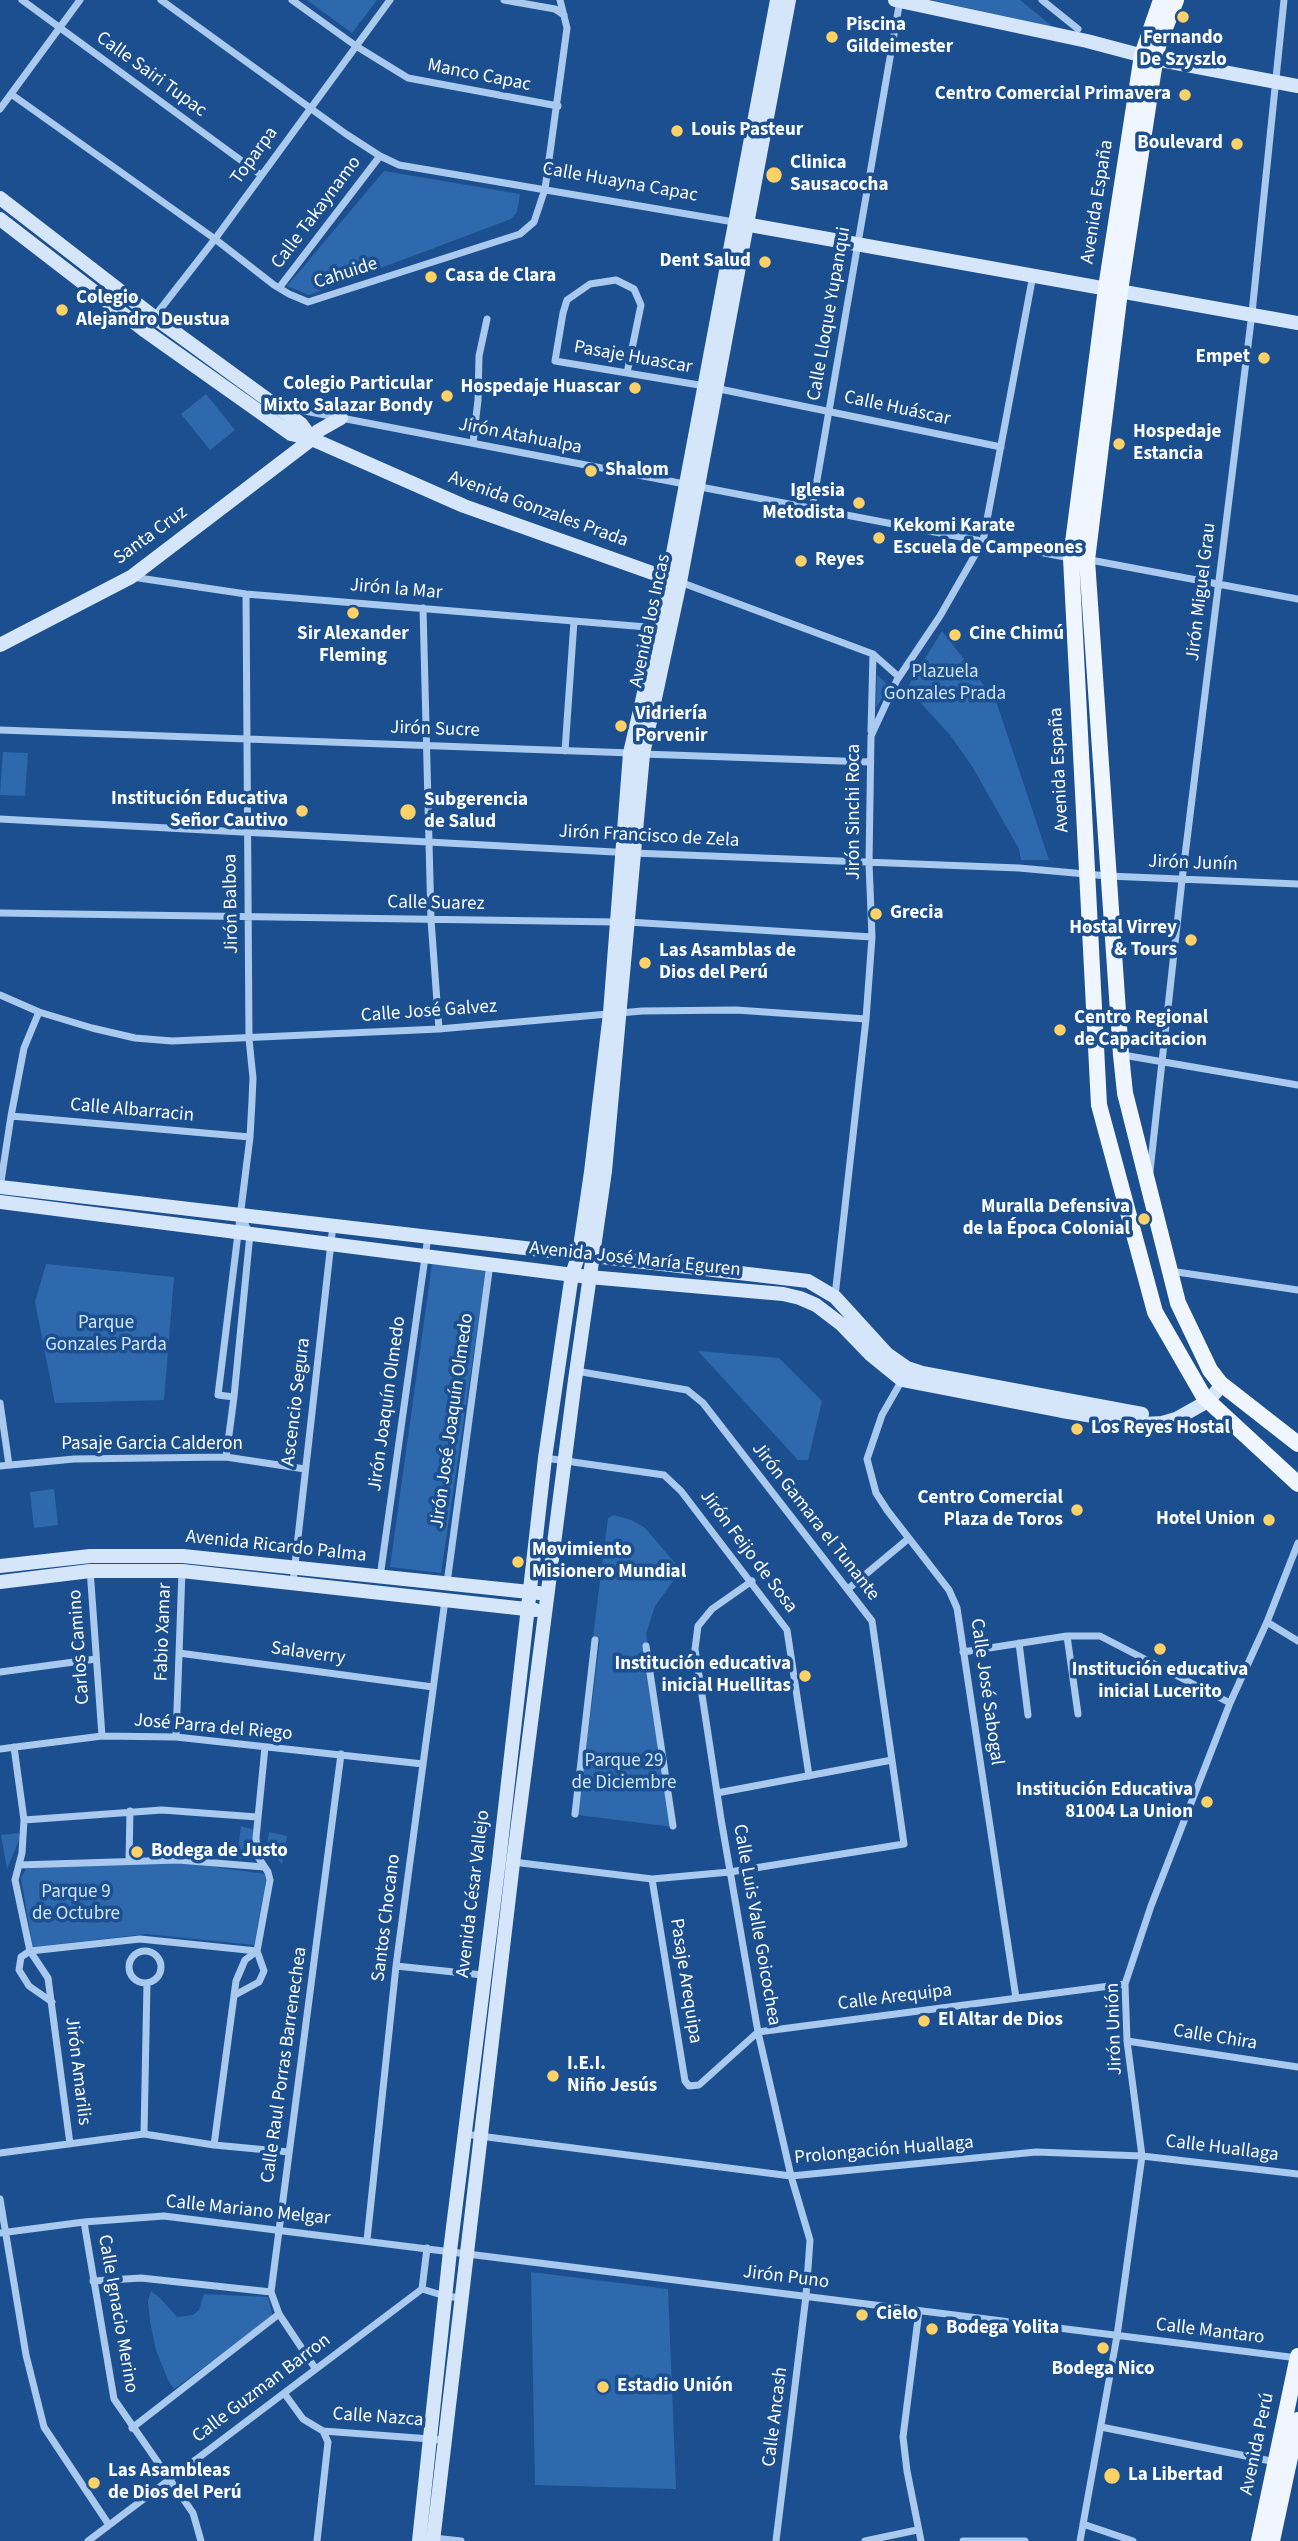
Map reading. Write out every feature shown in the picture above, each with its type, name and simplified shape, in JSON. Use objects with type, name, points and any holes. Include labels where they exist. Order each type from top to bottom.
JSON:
[{"type":"main road","name":"Avenida los Incas","points":[[637,753],[692,486],[777,0]]},
{"type":"main road","name":"Avenida los Incas","points":[[740,223],[789,0]]},
{"type":"main road","points":[[899,0],[1148,57],[1298,86]]},
{"type":"main road","name":"Avenida España","points":[[1161,0],[1148,57],[1113,289],[1079,559],[1086,872],[1099,1105],[1155,1312],[1205,1396],[1298,1484]]},
{"type":"main road","name":"Avenida España","points":[[1148,57],[1158,46],[1176,0]]},
{"type":"main road","name":"Avenida Gonzales Prada","points":[[0,198],[155,317],[277,405],[301,424],[312,439]]},
{"type":"main road","name":"Avenida Gonzales Prada","points":[[0,219],[144,330],[291,434],[312,439],[464,506],[674,580]]},
{"type":"main road","name":"Calle Huayna Capac","points":[[740,223],[1298,323]]},
{"type":"main road","name":"Santa Cruz","points":[[0,645],[131,577],[312,439],[324,426],[341,418]]},
{"type":"main road","name":"Avenida España","points":[[1079,559],[1125,1093],[1148,1187],[1178,1303],[1219,1382],[1298,1444]]},
{"type":"main road","name":"Avenida los Incas","points":[[586,1255],[605,1171],[637,753],[659,628],[674,580]]},
{"type":"main road","name":"Avenida José María Eguren","points":[[0,1188],[240,1213],[808,1281],[835,1297],[887,1354],[922,1373],[1143,1414],[1158,1415],[1170,1412],[1205,1396]]},
{"type":"main road","name":"Avenida José María Eguren","points":[[0,1202],[589,1277],[783,1294],[816,1304],[842,1324],[870,1354],[902,1380],[1143,1424],[1176,1419],[1219,1382]]},
{"type":"main road","name":"Avenida César Vallejo","points":[[437,2439],[461,2298],[481,2136],[528,1609],[545,1458],[572,1274],[586,1255]]},
{"type":"main road","name":"Avenida César Vallejo","points":[[429,2540],[445,2296],[483,1975],[506,1862],[546,1611],[589,1277],[586,1255]]},
{"type":"main road","points":[[1155,1312],[1164,1316],[1174,1312],[1178,1303]]},
{"type":"main road","name":"Avenida Ricardo Palma","points":[[0,1566],[90,1556],[183,1556],[445,1600],[546,1611]]},
{"type":"main road","name":"Avenida Ricardo Palma","points":[[0,1582],[90,1571],[182,1571],[380,1577],[548,1593]]},
{"type":"main road","name":"Avenida Perú","points":[[1259,2541],[1287,2464],[1298,2357]]},
{"type":"main road","name":"Avenida Perú","points":[[1272,2541],[1298,2420]]},
{"type":"street","name":"Calle Sairi Tupac","points":[[22,0],[261,175]]},
{"type":"street","points":[[0,109],[80,0]]},
{"type":"street","name":"Calle Huayna Capac","points":[[161,0],[310,108],[380,156],[399,165],[740,223]]},
{"type":"street","name":"Manco Capac","points":[[292,0],[356,46],[408,78],[558,107]]},
{"type":"street","name":"Toparpa","points":[[144,330],[215,239],[390,0]]},
{"type":"street","points":[[505,0],[555,9],[564,15]]},
{"type":"street","name":"Cahuide","points":[[10,94],[215,239],[279,288],[308,302],[520,234],[534,222],[545,189],[558,107],[567,28],[560,0]]},
{"type":"street","name":"Calle Lloque Yupanqui","points":[[812,509],[899,0]]},
{"type":"street","name":"Jirón Miguel Grau","points":[[1148,1187],[1182,880],[1252,313],[1284,0]]},
{"type":"street","points":[[1047,1],[1078,29]]},
{"type":"street","name":"Calle Takaynamo","points":[[279,288],[380,156]]},
{"type":"street","name":"Jirón Sinchi Roca","points":[[835,1297],[866,1019],[872,937],[869,863],[871,736],[899,677],[940,616],[983,541],[1033,275]]},
{"type":"street","name":"Pasaje Huascar","points":[[627,373],[641,305],[634,289],[616,280],[590,284],[567,300],[555,361],[710,387]]},
{"type":"street","points":[[473,443],[479,356],[487,318]]},
{"type":"street","name":"Calle Huáscar","points":[[710,387],[1000,447]]},
{"type":"street","name":"Jirón Atahualpa","points":[[277,405],[812,509],[1298,599]]},
{"type":"street","name":"Jirón la Mar","points":[[131,577],[246,594],[659,628]]},
{"type":"street","name":"Avenida Gonzales Prada","points":[[674,580],[873,654],[899,677]]},
{"type":"street","name":"Jirón Balboa","points":[[244,1233],[240,1213],[250,1137],[253,1078],[249,1039],[246,594]]},
{"type":"street","points":[[424,608],[429,746],[428,842],[439,1029]]},
{"type":"street","points":[[565,751],[574,621]]},
{"type":"street","points":[[871,736],[873,654]]},
{"type":"street","name":"Jirón Sucre","points":[[0,730],[869,762]]},
{"type":"street","name":"Jirón Francisco de Zela","points":[[0,818],[628,853],[1086,872]]},
{"type":"street","name":"Jirón Junín","points":[[1086,872],[1108,876],[1298,884]]},
{"type":"street","name":"Calle Suarez","points":[[0,913],[623,922],[872,937]]},
{"type":"street","name":"Calle José Galvez","points":[[0,995],[40,1012],[92,1028],[135,1038],[172,1041],[439,1029],[615,1013],[736,1010],[866,1019]]},
{"type":"street","points":[[0,1188],[24,1048],[40,1012]]},
{"type":"street","points":[[1121,1055],[1298,1085]]},
{"type":"street","name":"Calle Albarracin","points":[[11,1116],[250,1137]]},
{"type":"street","points":[[226,1457],[234,1397],[244,1233],[240,1213]]},
{"type":"street","name":"Ascencio Segura","points":[[294,1575],[333,1224]]},
{"type":"street","points":[[234,1397],[218,1395],[244,1233]]},
{"type":"street","name":"Jirón Joaquín Olmedo","points":[[380,1577],[428,1236]]},
{"type":"street","name":"Jirón José Joaquín Olmedo","points":[[447,1583],[490,1264]]},
{"type":"street","points":[[1170,1271],[1298,1290]]},
{"type":"street","name":"Jirón Gamara el Tunante","points":[[576,1371],[687,1390],[703,1403],[872,1622],[904,1844],[730,1872]]},
{"type":"street","name":"Calle José Sabogal","points":[[902,1380],[882,1415],[867,1459],[876,1493],[949,1590],[957,1608],[1016,1998]]},
{"type":"street","points":[[0,1403],[4,1465]]},
{"type":"street","name":"Pasaje Garcia Calderon","points":[[4,1465],[74,1459],[226,1457],[304,1469]]},
{"type":"street","name":"Jirón Feijo de Sosa","points":[[545,1458],[664,1475],[681,1490],[787,1630],[809,1776]]},
{"type":"street","points":[[848,1589],[908,1539]]},
{"type":"street","name":"Jirón Unión","points":[[1080,2541],[1117,2336],[1142,2156],[1127,2040],[1125,1984],[1150,1906],[1230,1703],[1267,1622],[1298,1543]]},
{"type":"street","name":"Carlos Camino","points":[[90,1556],[102,1736]]},
{"type":"street","name":"Fabio Xamar","points":[[176,1737],[182,1571]]},
{"type":"street","name":"Calle Luis Valle Goicochea","points":[[752,1581],[712,1609],[698,1626],[695,1649],[758,2032],[791,2176],[810,2240],[806,2296]]},
{"type":"street","name":"Santos Chocano","points":[[367,2241],[396,1966],[445,1600]]},
{"type":"street","points":[[1267,1622],[1298,1641]]},
{"type":"street","points":[[963,1652],[1067,1636],[1100,1636],[1230,1703]]},
{"type":"street","points":[[1067,1636],[1078,1714]]},
{"type":"street","points":[[575,1814],[595,1640]]},
{"type":"street","points":[[1019,1643],[1028,1715]]},
{"type":"street","points":[[646,1646],[673,1826]]},
{"type":"street","name":"Salaverry","points":[[179,1653],[433,1687]]},
{"type":"street","points":[[0,1672],[96,1659]]},
{"type":"street","name":"José Parra del Riego","points":[[0,1749],[102,1736],[176,1737],[423,1763]]},
{"type":"street","name":"Jirón Amarilis","points":[[14,1747],[24,1820],[22,1853],[15,1880],[30,1951],[48,1978],[70,2144]]},
{"type":"street","points":[[234,1994],[251,1987],[263,1976],[257,1951],[270,1880],[256,1851],[265,1747]]},
{"type":"street","name":"Calle Raul Porras Barrenechea","points":[[315,2368],[279,2314],[271,2292],[341,1754]]},
{"type":"street","points":[[718,1793],[892,1760]]},
{"type":"street","points":[[24,1820],[130,1811],[257,1817]]},
{"type":"street","points":[[129,1860],[130,1811]]},
{"type":"street","points":[[19,1865],[178,1860],[264,1867]]},
{"type":"street","points":[[506,1862],[652,1879],[730,1872]]},
{"type":"street","name":"Pasaje Arequipa","points":[[652,1879],[685,2081],[689,2086],[699,2085],[758,2032]]},
{"type":"street","points":[[30,1951],[140,1940],[257,1951]]},
{"type":"street","name":"Jirón Amarilis","points":[[30,1951],[21,1956],[19,1970],[29,1986],[52,2002]]},
{"type":"street","points":[[143,1951],[158,1957],[161,1965],[155,1980],[147,1983],[138,1982],[131,1977],[128,1969],[129,1961],[135,1954],[143,1951]]},
{"type":"street","points":[[214,2145],[234,1994],[240,1968],[245,1960],[257,1951]]},
{"type":"street","points":[[396,1966],[483,1975]]},
{"type":"street","points":[[144,2134],[147,1983]]},
{"type":"street","name":"Calle Arequipa","points":[[758,2032],[1125,1984]]},
{"type":"street","name":"Calle Chira","points":[[1127,2040],[1298,2067]]},
{"type":"street","points":[[0,2153],[144,2134],[214,2145],[289,2152]]},
{"type":"street","name":"Prolongación Huallaga","points":[[464,2134],[791,2176],[1036,2152],[1142,2156]]},
{"type":"street","name":"Calle Huallaga","points":[[1142,2156],[1298,2174]]},
{"type":"street","points":[[0,2199],[3,2233],[26,2356],[44,2427],[109,2525]]},
{"type":"street","name":"Calle Mariano Melgar","points":[[3,2233],[84,2222],[164,2216],[450,2250]]},
{"type":"street","name":"Calle Ignacio Merino","points":[[84,2222],[114,2399],[193,2513],[201,2541]]},
{"type":"street","points":[[426,2248],[422,2289],[461,2298]]},
{"type":"street","name":"Jirón Puno","points":[[450,2250],[1117,2336]]},
{"type":"street","points":[[93,2281],[141,2277],[271,2292]]},
{"type":"street","name":"Calle Guzman Barron","points":[[88,2541],[422,2289]]},
{"type":"street","name":"Calle Ancash","points":[[776,2541],[806,2296]]},
{"type":"street","points":[[919,2311],[903,2437],[921,2541]]},
{"type":"street","points":[[132,2428],[279,2314]]},
{"type":"street","name":"Calle Mantaro","points":[[1117,2336],[1298,2357]]},
{"type":"street","name":"Calle Nazca","points":[[284,2393],[303,2418],[324,2431],[437,2439]]},
{"type":"street","points":[[1101,2427],[1287,2464]]},
{"type":"street","points":[[317,2541],[328,2442],[324,2431]]},
{"type":"street","points":[[1083,2524],[1133,2541]]},
{"type":"street","points":[[865,2541],[918,2530]]},
{"type":"street","points":[[429,2540],[461,2541]]},
{"type":"street","points":[[963,2541],[1025,2541]]},
{"type":"green space","points":[[307,0],[377,0],[352,33]]},
{"type":"green space","points":[[932,0],[1020,0],[1053,27]]},
{"type":"green space","points":[[384,171],[520,194],[517,212],[511,219],[309,295],[287,286]]},
{"type":"green space","points":[[206,394],[235,430],[210,450],[181,414]]},
{"type":"green space","name":"Plazuela Gonzales Prada","points":[[942,631],[996,701],[1049,860],[1021,860],[1019,849],[972,766],[950,735],[907,688]]},
{"type":"green space","points":[[877,675],[889,686],[876,708]]},
{"type":"green space","points":[[3,752],[28,753],[25,796],[0,795]]},
{"type":"green space","name":"Parque Gonzales Parda","points":[[46,1264],[174,1277],[164,1400],[55,1403],[35,1302]]},
{"type":"green space","points":[[432,1264],[486,1270],[441,1573],[390,1567]]},
{"type":"green space","points":[[698,1351],[779,1358],[822,1401],[808,1460],[798,1460]]},
{"type":"green space","points":[[54,1489],[58,1525],[34,1528],[30,1492]]},
{"type":"green space","name":"Parque 29 de Diciembre","points":[[614,1515],[644,1527],[681,1570],[655,1606],[646,1634],[674,1827],[578,1815],[600,1639],[593,1637],[608,1518]]},
{"type":"green space","points":[[241,1826],[254,1832],[249,1856],[242,1859],[237,1858]]},
{"type":"green space","points":[[269,1832],[287,1836],[282,1864],[267,1847]]},
{"type":"green space","points":[[19,1833],[20,1838],[7,1869],[1,1835]]},
{"type":"green space","name":"Parque 9 de Octubre","points":[[119,1862],[192,1864],[265,1874],[254,1945],[146,1934],[33,1947],[21,1878],[26,1869]]},
{"type":"green space","name":"Estadio Unión","points":[[531,2272],[668,2289],[676,2489],[535,2485]]},
{"type":"green space","points":[[151,2291],[177,2317],[193,2315],[199,2310],[204,2294],[268,2297],[273,2317],[174,2389],[156,2350],[148,2301]]},
{"type":"place","name":"Fernando De Szyszlo","points":[[1183,17]]},
{"type":"place","name":"Piscina Gildeimester","points":[[832,37]]},
{"type":"place","name":"Centro Comercial Primavera","points":[[1185,95]]},
{"type":"place","name":"Louis Pasteur","points":[[677,131]]},
{"type":"place","name":"Boulevard","points":[[1237,144]]},
{"type":"place","name":"Clinica Sausacocha","points":[[774,175]]},
{"type":"place","name":"Dent Salud","points":[[765,262]]},
{"type":"place","name":"Casa de Clara","points":[[431,277]]},
{"type":"place","name":"Colegio Alejandro Deustua","points":[[62,310]]},
{"type":"place","name":"Empet","points":[[1264,358]]},
{"type":"place","name":"Hospedaje Huascar","points":[[635,388]]},
{"type":"place","name":"Colegio Particular Mixto Salazar Bondy","points":[[447,396]]},
{"type":"place","name":"Hospedaje Estancia","points":[[1119,444]]},
{"type":"place","name":"Shalom","points":[[591,471]]},
{"type":"place","name":"Iglesia Metodista","points":[[859,503]]},
{"type":"place","name":"Kekomi Karate Escuela de Campeones","points":[[879,538]]},
{"type":"place","name":"Reyes","points":[[801,561]]},
{"type":"place","name":"Sir Alexander Fleming","points":[[353,613]]},
{"type":"place","name":"Cine Chimú","points":[[955,635]]},
{"type":"place","name":"Vidriería Porvenir","points":[[621,726]]},
{"type":"place","name":"Institución Educativa Señor Cautivo","points":[[302,811]]},
{"type":"place","name":"Subgerencia de Salud","points":[[408,812]]},
{"type":"place","name":"Grecia","points":[[876,914]]},
{"type":"place","name":"Hostal Virrey & Tours","points":[[1191,940]]},
{"type":"place","name":"Las Asamblas de Dios del Perú","points":[[645,963]]},
{"type":"place","name":"Centro Regional de Capacitacion","points":[[1060,1030]]},
{"type":"place","name":"Muralla Defensiva de la Época Colonial","points":[[1144,1219]]},
{"type":"place","name":"Los Reyes Hostal","points":[[1077,1429]]},
{"type":"place","name":"Centro Comercial Plaza de Toros","points":[[1077,1510]]},
{"type":"place","name":"Hotel Union","points":[[1269,1520]]},
{"type":"place","name":"Movimiento Misionero Mundial","points":[[518,1562]]},
{"type":"place","name":"Institución educativa inicial Lucerito","points":[[1160,1649]]},
{"type":"place","name":"Institución educativa inicial Huellitas","points":[[805,1676]]},
{"type":"place","name":"Institución Educativa 81004 La Union","points":[[1207,1802]]},
{"type":"place","name":"Bodega de Justo","points":[[137,1852]]},
{"type":"place","name":"El Altar de Dios","points":[[924,2021]]},
{"type":"place","name":"I.E.I. Niño Jesús","points":[[553,2076]]},
{"type":"place","name":"Cielo","points":[[862,2315]]},
{"type":"place","name":"Bodega Yolita","points":[[932,2329]]},
{"type":"place","name":"Bodega Nico","points":[[1103,2348]]},
{"type":"place","name":"Estadio Unión","points":[[603,2387]]},
{"type":"place","name":"La Libertad","points":[[1112,2476]]},
{"type":"place","name":"Las Asambleas de Dios del Perú","points":[[94,2483]]}]
